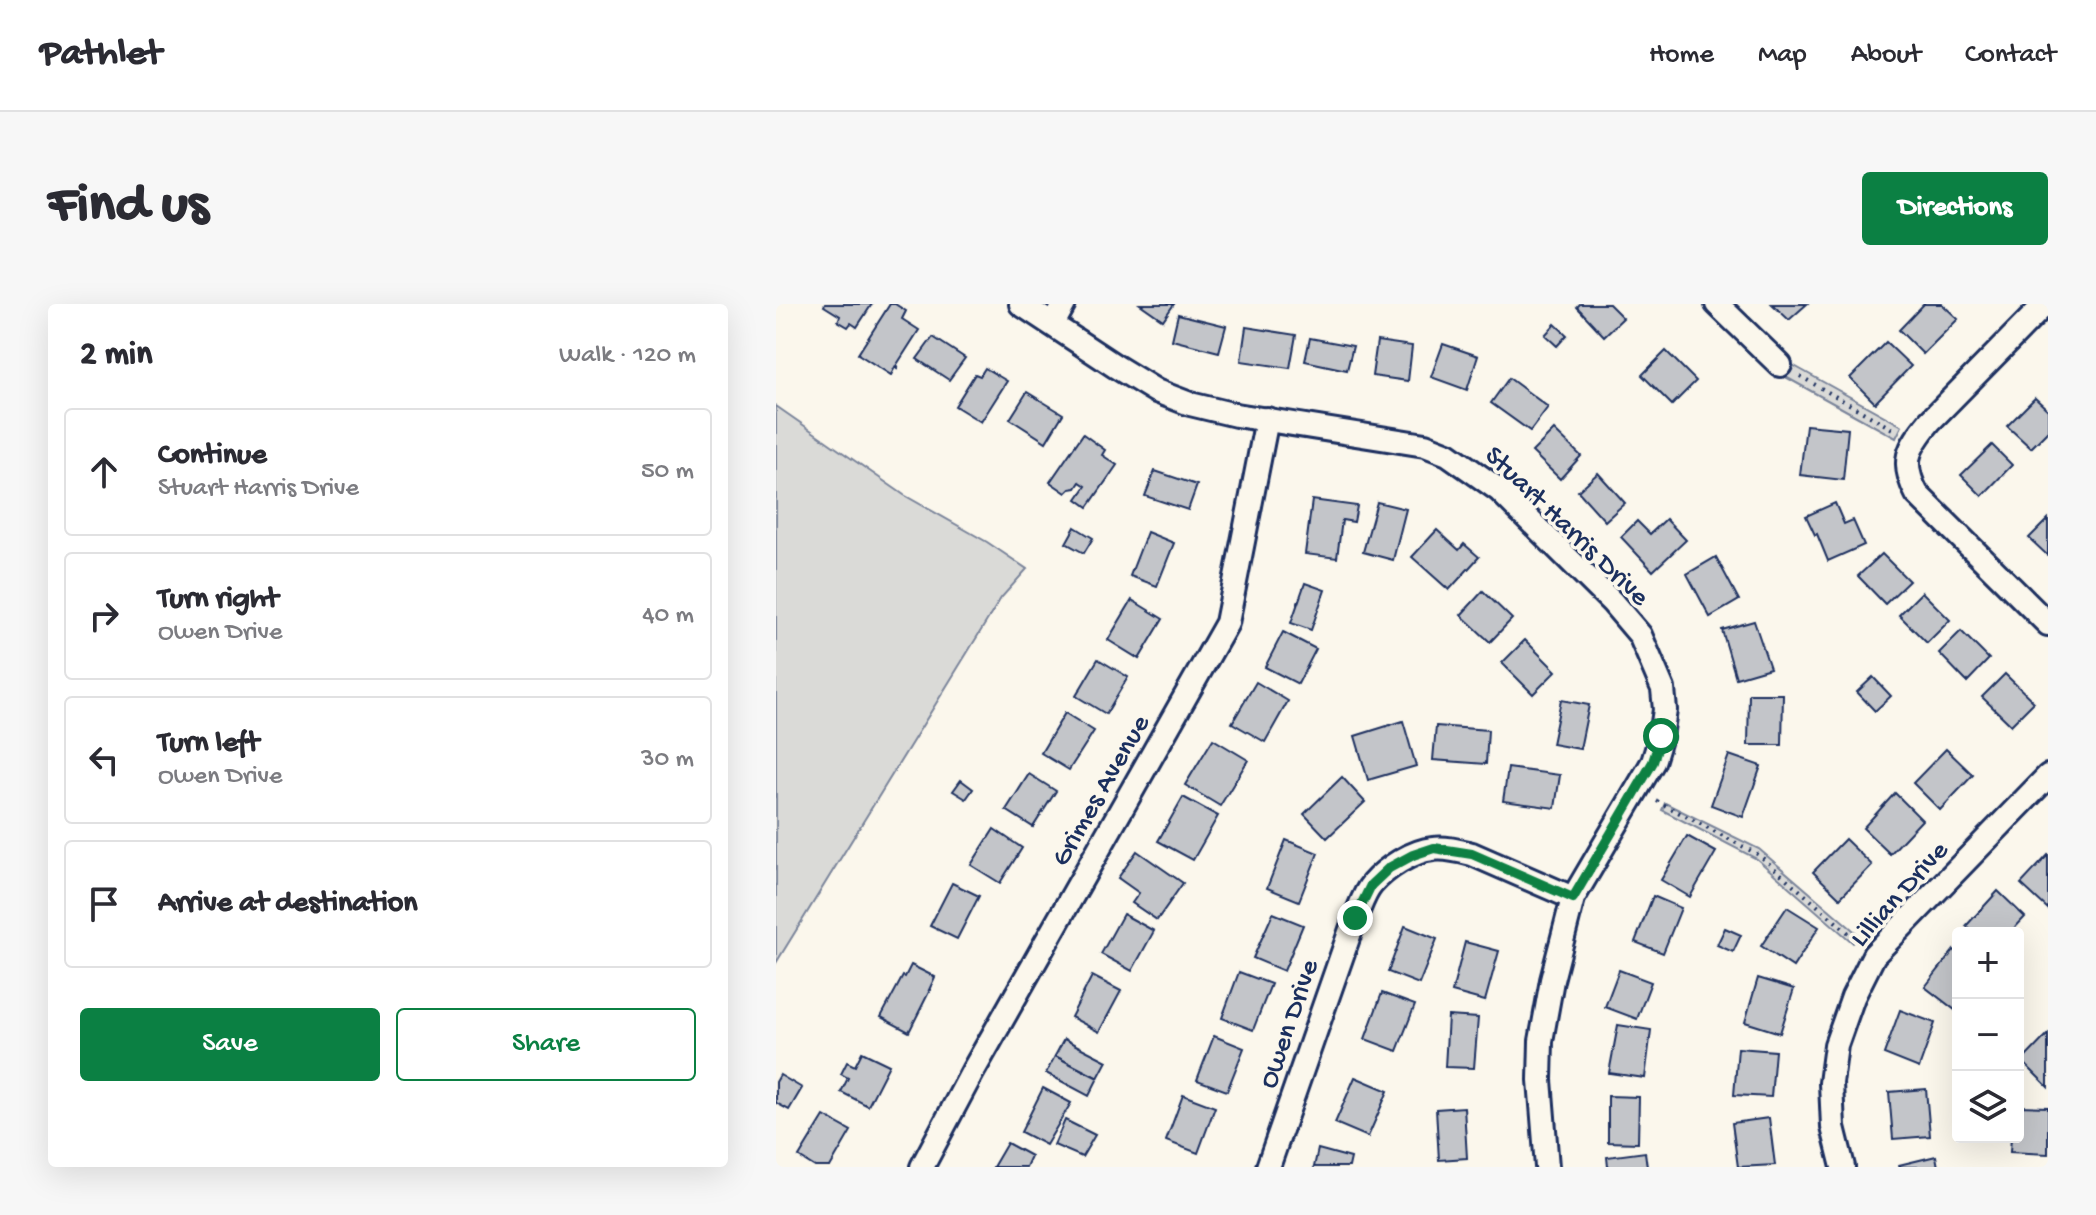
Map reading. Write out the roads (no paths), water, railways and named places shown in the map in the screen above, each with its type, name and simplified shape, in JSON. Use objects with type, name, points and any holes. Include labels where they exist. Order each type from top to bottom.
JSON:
[{"type":"street","name":"Stuart Harris Drive","points":[[1021,304],[1156,391],[1190,404],[1236,415],[1425,445],[1448,454],[1499,490],[1612,602],[1640,635],[1663,689],[1665,710],[1661,736],[1653,762],[1573,898],[1552,980],[1541,1041],[1540,1080],[1547,1167]]},
{"type":"street","points":[[1053,324],[1064,304]]},
{"type":"street","points":[[1717,304],[1780,365]]},
{"type":"street","points":[[2045,304],[1930,421],[1914,441],[1907,461],[1909,479],[1917,494],[2048,624]]},
{"type":"street","name":"Grimes Avenue","points":[[922,1167],[973,1071],[1227,623],[1267,419]]},
{"type":"street","name":"Lillian Drive","points":[[1843,1167],[1833,1127],[1831,1083],[1836,1045],[1853,997],[1874,955],[2048,776]]},
{"type":"street","name":"Owen Drive","points":[[1268,1167],[1355,918],[1371,885],[1389,868],[1434,848],[1455,850],[1472,854],[1573,898]]}]
